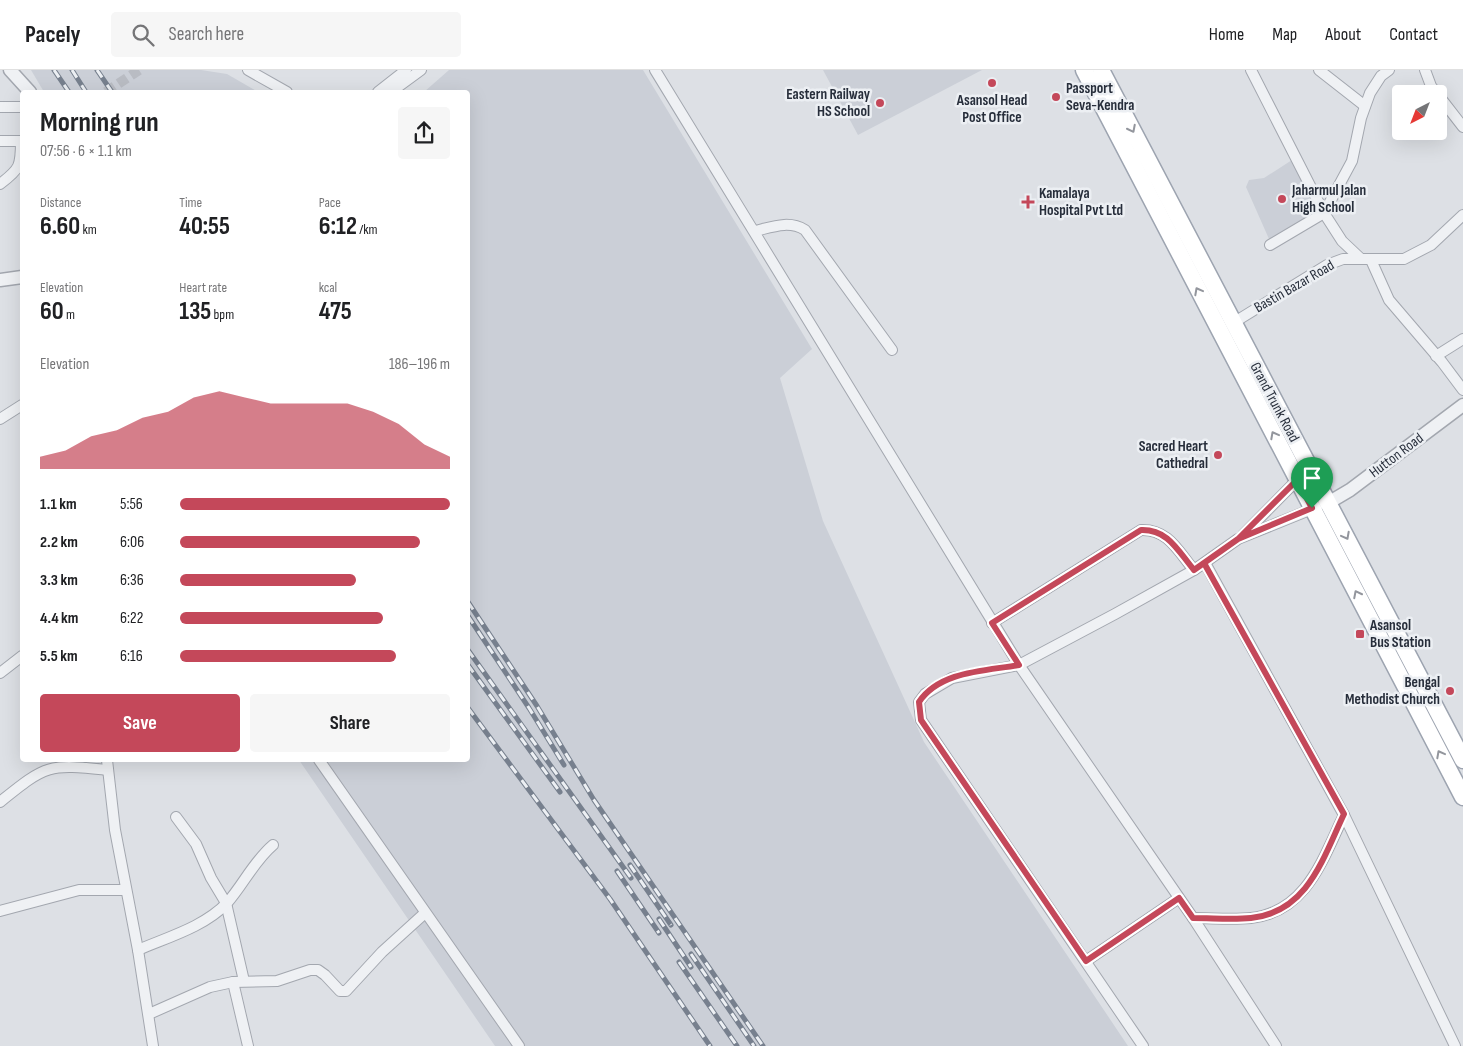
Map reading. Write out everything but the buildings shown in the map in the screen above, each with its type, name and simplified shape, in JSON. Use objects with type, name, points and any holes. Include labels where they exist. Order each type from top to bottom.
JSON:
[{"type":"main road","points":[[1084,70],[1463,797]]},
{"type":"main road","name":"Grand Trunk Road","points":[[1101,70],[1463,760]]},
{"type":"street","points":[[10,70],[28,90]]},
{"type":"street","points":[[248,70],[283,90]]},
{"type":"street","points":[[381,90],[406,70]]},
{"type":"street","points":[[394,90],[420,70]]},
{"type":"street","points":[[655,70],[755,231],[992,623],[1193,918],[1276,1046]]},
{"type":"street","points":[[1251,70],[1324,214],[1342,241],[1360,258]]},
{"type":"street","points":[[1320,70],[1365,106]]},
{"type":"street","points":[[1270,245],[1324,214],[1344,180],[1352,161],[1365,106],[1381,76],[1389,70]]},
{"type":"street","points":[[1425,70],[1431,85]]},
{"type":"street","points":[[0,107],[20,107]]},
{"type":"street","points":[[1448,108],[1463,128]]},
{"type":"street","points":[[0,141],[20,141]]},
{"type":"street","points":[[0,184],[20,164]]},
{"type":"street","name":"Bastin Bazar Road","points":[[1233,323],[1326,265],[1343,259],[1404,259],[1418,253],[1431,245],[1463,215]]},
{"type":"street","points":[[755,231],[788,224],[797,225],[805,230],[892,350]]},
{"type":"street","points":[[1371,260],[1389,300],[1463,390]]},
{"type":"street","points":[[0,280],[20,277]]},
{"type":"street","points":[[1436,356],[1463,339]]},
{"type":"street","name":"Hutton Road","points":[[1328,503],[1350,490],[1463,406]]},
{"type":"street","points":[[0,419],[20,407]]},
{"type":"street","points":[[1143,1046],[921,720],[918,711],[919,702],[925,694],[942,681],[1019,665],[1194,570],[1238,539],[1297,480]]},
{"type":"street","points":[[1238,539],[1328,503]]},
{"type":"street","points":[[992,623],[1141,530],[1154,530],[1164,535],[1194,570]]},
{"type":"street","points":[[1204,563],[1344,814],[1455,1046]]},
{"type":"street","points":[[0,673],[20,658]]},
{"type":"street","points":[[320,762],[519,1046]]},
{"type":"street","points":[[0,802],[32,776],[43,770],[68,766],[107,765],[126,890],[149,1014],[152,1046]]},
{"type":"street","points":[[1193,918],[1253,918],[1267,914],[1294,900],[1312,882],[1344,814]]},
{"type":"street","points":[[176,817],[196,844],[226,903],[244,981]]},
{"type":"street","points":[[138,950],[196,926],[226,903],[273,845]]},
{"type":"street","points":[[0,911],[79,890],[126,890]]},
{"type":"street","points":[[1086,961],[1179,898]]},
{"type":"street","points":[[149,1014],[199,991],[232,982],[277,981],[310,970],[318,970],[340,991],[346,991],[382,952],[425,913]]},
{"type":"street","points":[[232,982],[248,1046]]},
{"type":"shaded area","points":[[31,70],[201,70],[227,74],[255,90],[43,90]]},
{"type":"shaded area","points":[[449,70],[643,70],[812,349],[780,378],[823,521],[924,742],[1128,1046],[495,1046],[300,762],[470,762],[470,90],[426,90]]},
{"type":"shaded area","name":"Eastern Railway HS School","points":[[823,70],[982,70],[858,135]]},
{"type":"shaded area","name":"Jaharmul Jalan High School","points":[[1292,160],[1319,211],[1269,239],[1246,187],[1249,180],[1264,178]]},
{"type":"tunnel","points":[[109,90],[139,70]]},
{"type":"railway","points":[[54,70],[68,90]]},
{"type":"railway","points":[[72,70],[85,90]]},
{"type":"railway","points":[[97,70],[111,90]]},
{"type":"railway","points":[[470,605],[537,706],[594,800],[763,1046]]},
{"type":"railway","points":[[470,619],[564,765]]},
{"type":"railway","points":[[470,653],[631,878]]},
{"type":"railway","points":[[470,668],[560,792]]},
{"type":"railway","points":[[470,711],[610,899],[710,1046]]},
{"type":"railway","points":[[630,865],[671,925]]},
{"type":"railway","points":[[617,871],[659,933]]},
{"type":"railway","points":[[659,919],[691,967]]},
{"type":"railway","points":[[691,954],[754,1046]]},
{"type":"railway","points":[[679,962],[737,1046]]},
{"type":"place","name":"Asansol Head Post Office","points":[[992,83]]},
{"type":"place","name":"Passport Seva-Kendra","points":[[1056,97]]},
{"type":"place","name":"Eastern Railway HS School","points":[[880,103]]},
{"type":"place","name":"Jaharmul Jalan High School","points":[[1282,199]]},
{"type":"place","name":"Kamalaya Hospital Pvt Ltd","points":[[1028,202]]},
{"type":"place","name":"Sacred Heart Cathedral","points":[[1218,455]]},
{"type":"place","name":"Asansol Bus Station","points":[[1360,634]]},
{"type":"place","name":"Bengal Methodist Church","points":[[1450,691]]},
{"type":"route","points":[[1312,508],[1238,539],[1194,570],[1164,535],[1154,530],[1141,530],[992,623],[1019,665],[942,681],[925,694],[919,702],[918,711],[921,720],[1086,961],[1179,898],[1193,918],[1253,918],[1267,914],[1294,900],[1312,882],[1344,814],[1204,563],[1238,539],[1285,495],[1297,480],[1312,508]]}]
